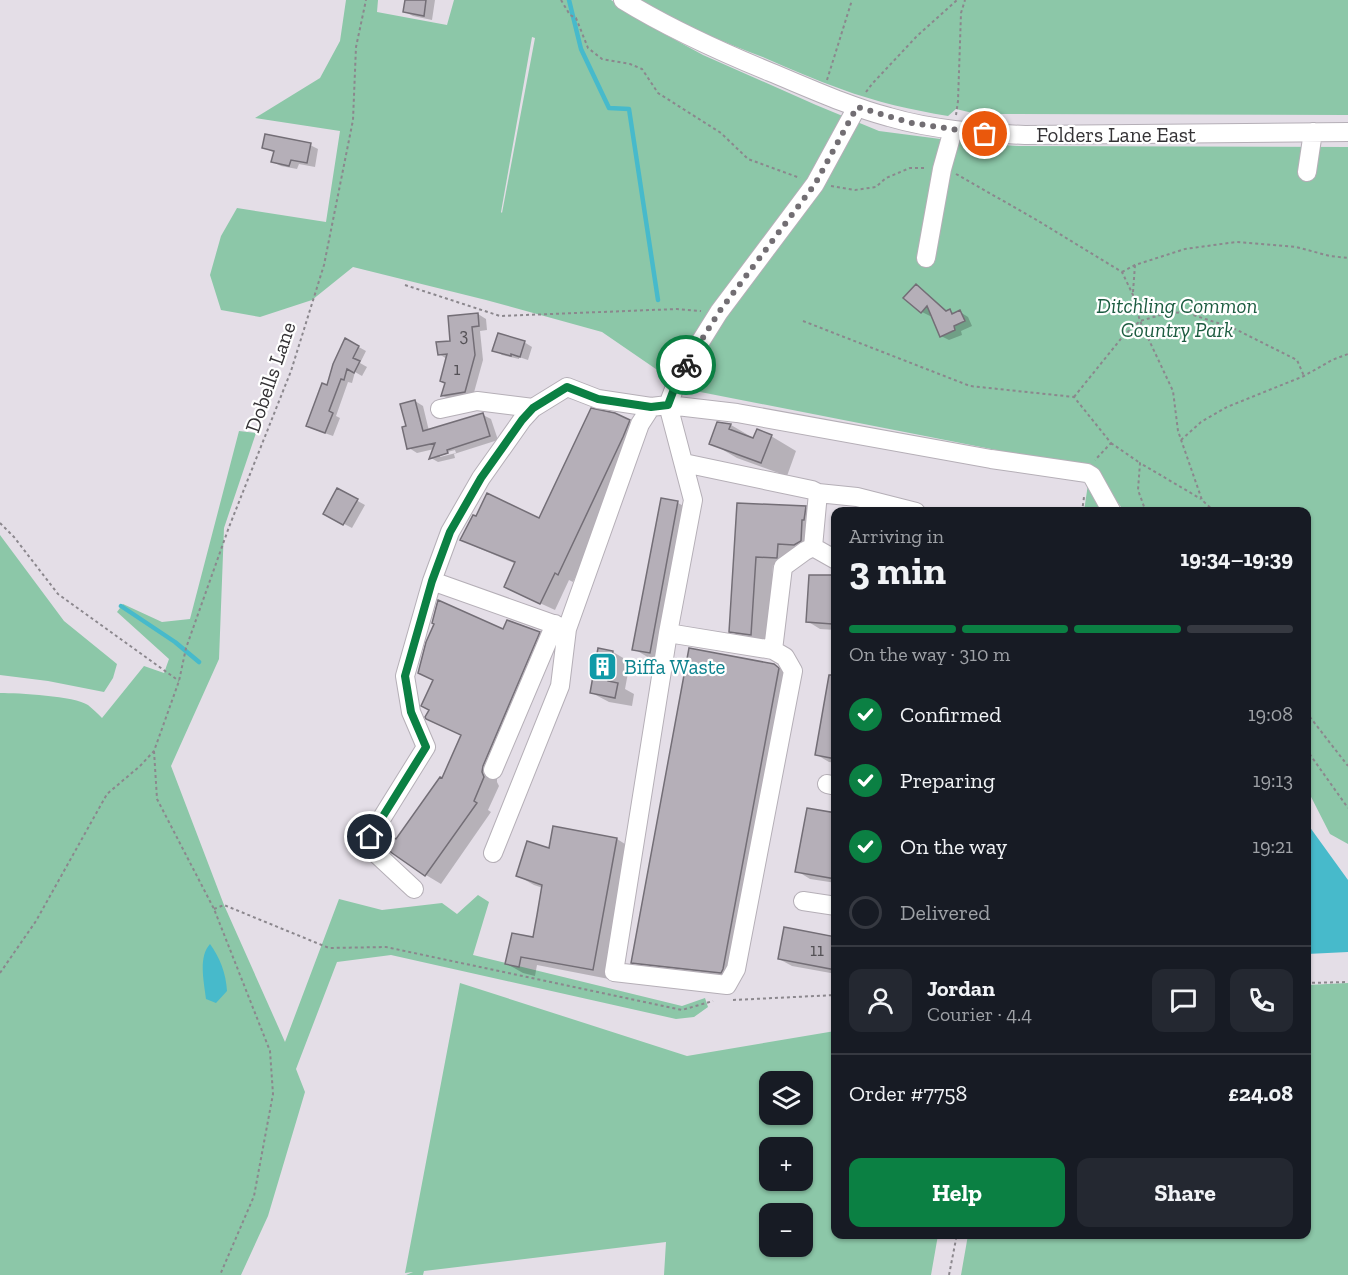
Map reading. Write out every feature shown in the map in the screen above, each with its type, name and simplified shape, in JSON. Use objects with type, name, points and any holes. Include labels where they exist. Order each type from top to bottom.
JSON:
[{"type":"street","name":"Folders Lane East","points":[[623,0],[655,20],[719,51],[822,94],[912,123],[985,134],[1025,135],[1348,132]]},
{"type":"street","points":[[493,770],[561,626],[640,424],[659,406],[719,312],[815,184],[857,107]]},
{"type":"street","points":[[926,258],[942,169],[953,130]]},
{"type":"street","points":[[1307,172],[1313,132]]},
{"type":"street","points":[[414,889],[370,848],[370,837],[426,747],[411,712],[405,676],[432,581],[450,532],[481,478],[533,408],[567,387],[598,399],[737,413],[992,459],[1087,473],[1092,476],[1109,507]]},
{"type":"street","points":[[440,409],[477,401],[533,408]]},
{"type":"street","points":[[659,406],[674,434],[693,500],[668,633],[614,972],[727,985],[736,969],[793,671],[785,657],[773,650],[668,633]]},
{"type":"street","points":[[684,463],[818,493],[857,497],[896,507]]},
{"type":"street","points":[[813,547],[818,493]]},
{"type":"street","points":[[813,547],[831,557]]},
{"type":"street","points":[[773,650],[783,567],[813,547]]},
{"type":"street","points":[[432,581],[561,626]]},
{"type":"street","points":[[493,853],[560,686],[561,626]]},
{"type":"street","points":[[803,901],[831,905]]},
{"type":"path","name":"Dobells Lane","points":[[154,752],[179,681],[184,652],[291,371],[324,265],[353,120],[356,47],[366,0]]},
{"type":"path","points":[[561,0],[570,15],[576,18],[588,48],[602,59],[630,64],[642,69],[658,93],[721,133],[748,159],[815,184],[855,190],[876,187],[886,178],[910,168],[942,169],[962,177],[1122,272],[1133,295],[1140,321],[1173,391],[1178,431],[1202,500]]},
{"type":"path","points":[[822,94],[852,0]]},
{"type":"path","points":[[857,107],[879,76],[917,36],[957,0]]},
{"type":"path","points":[[953,130],[958,101],[961,13],[964,0]]},
{"type":"path","points":[[1122,272],[1135,265],[1185,249],[1236,242],[1296,247],[1348,258]]},
{"type":"path","points":[[1133,295],[1135,265]]},
{"type":"path","points":[[405,285],[500,316],[677,309],[719,312]]},
{"type":"path","points":[[1074,397],[1124,335],[1140,321],[1164,314],[1184,312],[1233,328],[1297,360],[1304,376]]},
{"type":"path","points":[[803,321],[970,386],[1074,397],[1111,443],[1210,507]]},
{"type":"path","points":[[1182,440],[1201,422],[1227,407],[1304,376],[1348,354]]},
{"type":"path","points":[[1096,458],[1111,443]]},
{"type":"path","points":[[1140,463],[1138,490],[1144,507]]},
{"type":"path","points":[[0,523],[14,537],[58,594],[179,681]]},
{"type":"path","points":[[1311,718],[1348,766]]},
{"type":"path","points":[[154,752],[157,799],[214,909],[270,1051],[273,1095],[254,1196],[220,1275]]},
{"type":"path","points":[[0,972],[36,921],[107,794],[154,752]]},
{"type":"path","points":[[1311,756],[1348,808]]},
{"type":"path","points":[[214,909],[224,904],[329,948],[386,947],[682,1010],[709,1001],[721,1001]]},
{"type":"path","points":[[1311,983],[1348,982]]},
{"type":"path","points":[[732,1000],[831,995]]},
{"type":"path","points":[[949,1275],[956,1239]]},
{"type":"green space","name":"Ditchling Common Country Park","points":[[346,0],[378,0],[377,12],[447,25],[454,0],[611,0],[646,24],[703,55],[879,131],[971,143],[1018,146],[1348,147],[1348,844],[1330,834],[1311,797],[1311,507],[1121,507],[1108,489],[1103,507],[1085,507],[1091,464],[1022,455],[685,389],[602,332],[353,267],[312,300],[260,317],[221,310],[210,275],[221,236],[237,208],[326,222],[340,131],[255,118],[320,78],[340,41]],"holes":[[[532,37],[535,38],[501,212]]]},
{"type":"green space","points":[[636,0],[1348,0],[1348,115],[977,114],[956,109],[948,116],[881,102],[832,86],[699,31]]},
{"type":"green space","points":[[239,431],[256,433],[224,528],[219,659],[171,766],[224,905],[285,1042],[339,899],[382,910],[442,903],[457,914],[478,895],[489,902],[473,955],[682,1006],[705,998],[708,1007],[694,1017],[676,1019],[391,955],[337,962],[296,1069],[305,1092],[268,1216],[241,1275],[0,1275],[0,693],[71,699],[88,705],[102,718],[144,666],[164,673],[169,659],[117,612],[123,604],[162,622],[190,619]]},
{"type":"green space","points":[[0,535],[64,621],[117,664],[113,678],[104,692],[48,681],[0,675]]},
{"type":"green space","points":[[460,983],[687,1056],[831,1032],[831,1239],[937,1239],[931,1275],[664,1275],[666,1242],[424,1271],[423,1275],[406,1275],[413,1272],[405,1273]]},
{"type":"green space","points":[[1348,983],[1348,1275],[961,1275],[967,1239],[1311,1239],[1311,985]]},
{"type":"water","points":[[1311,829],[1348,880],[1348,952],[1311,954]]},
{"type":"water","points":[[210,944],[222,966],[227,991],[216,1003],[206,999],[203,978],[204,956]]},
{"type":"building","points":[[405,0],[426,0],[424,16],[403,12]]},
{"type":"building","points":[[265,134],[311,143],[307,163],[291,160],[289,166],[271,162],[274,151],[262,148]]},
{"type":"building","points":[[916,284],[946,311],[950,309],[952,314],[960,310],[965,321],[954,326],[955,330],[940,337],[927,306],[921,313],[903,298]]},
{"type":"building","points":[[478,313],[479,326],[472,327],[475,355],[465,392],[441,396],[445,383],[440,381],[447,354],[438,355],[436,342],[450,341],[448,316]]},
{"type":"building","points":[[498,333],[525,341],[520,357],[492,351]]},
{"type":"building","points":[[345,338],[359,346],[353,358],[360,361],[354,373],[347,369],[344,380],[341,379],[329,411],[333,413],[325,433],[306,426],[322,383],[327,385],[333,364]]},
{"type":"building","points":[[415,400],[423,431],[483,413],[490,436],[447,450],[448,453],[429,459],[435,443],[407,449],[402,427],[406,426],[400,404]]},
{"type":"building","points":[[591,408],[615,413],[630,420],[558,575],[555,573],[540,604],[504,587],[515,562],[460,540],[473,515],[476,516],[487,493],[539,518]]},
{"type":"building","points":[[717,422],[731,424],[729,429],[753,438],[757,429],[772,435],[761,463],[709,444]]},
{"type":"building","points":[[337,488],[358,499],[343,525],[323,514]]},
{"type":"building","points":[[661,498],[678,501],[650,653],[632,650]]},
{"type":"building","points":[[737,503],[806,506],[804,520],[802,520],[801,541],[794,545],[778,544],[777,558],[756,557],[751,635],[729,632]]},
{"type":"building","points":[[809,575],[831,575],[831,624],[806,622]]},
{"type":"building","points":[[438,600],[503,629],[507,620],[540,632],[483,766],[484,777],[474,801],[477,803],[425,876],[392,853],[381,843],[381,840],[386,832],[396,839],[440,777],[442,778],[461,735],[426,719],[429,710],[421,706],[433,680],[418,673],[426,642],[434,624],[432,623]]},
{"type":"building","name":"Biffa Waste","points":[[598,648],[613,651],[608,681],[618,683],[615,698],[590,693]]},
{"type":"building","points":[[689,648],[774,664],[779,668],[721,973],[631,963]]},
{"type":"building","points":[[829,675],[831,675],[831,758],[815,755]]},
{"type":"building","points":[[807,808],[831,812],[831,878],[795,872]]},
{"type":"building","points":[[553,826],[617,838],[593,970],[521,957],[519,967],[505,964],[512,933],[533,937],[537,915],[542,885],[516,876],[527,841],[549,848]]},
{"type":"building","points":[[784,927],[831,936],[831,969],[778,959]]},
{"type":"waterway","points":[[569,0],[581,49],[609,108],[629,109],[658,300]]},
{"type":"waterway","points":[[121,606],[175,642],[199,662]]},
{"type":"way so far","points":[[686,365],[719,312],[815,184],[857,107],[912,123],[985,134]]},
{"type":"place","name":"Biffa Waste","points":[[603,666]]},
{"type":"route","points":[[370,837],[426,747],[411,712],[405,676],[432,581],[450,532],[481,478],[533,408],[567,387],[598,399],[651,407],[668,405],[679,376],[686,365]]}]
